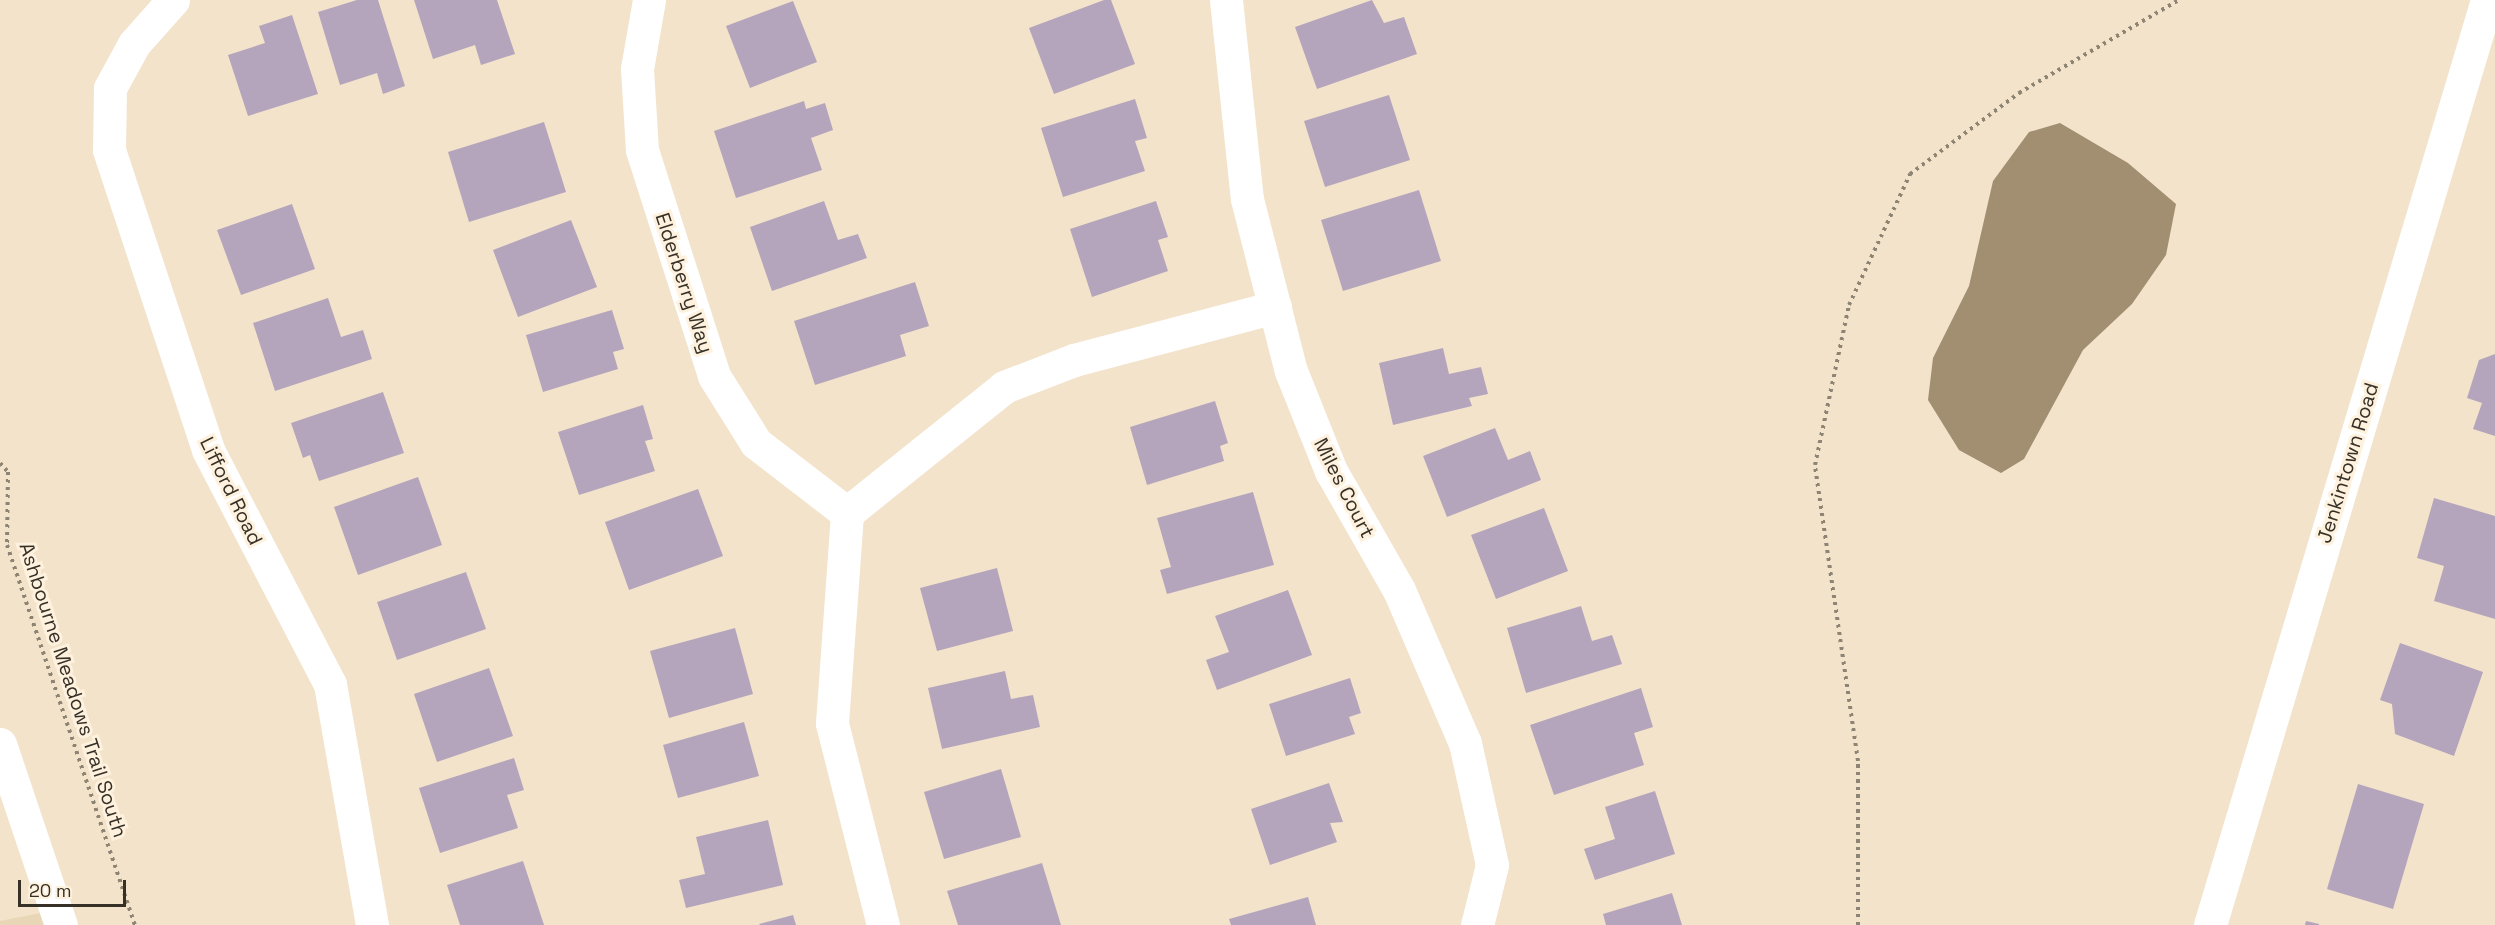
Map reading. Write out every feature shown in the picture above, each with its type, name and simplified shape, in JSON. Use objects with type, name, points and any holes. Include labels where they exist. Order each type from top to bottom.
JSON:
[{"type":"street","name":"Lifford Road","points":[[172,0],[134,44],[110,88],[109,150],[208,450],[330,684],[372,925]]},
{"type":"street","name":"Elderberry Way","points":[[649,0],[637,69],[642,150],[714,376],[756,443],[847,513]]},
{"type":"street","name":"Miles Court","points":[[1226,0],[1247,199],[1291,370],[1331,471],[1399,590],[1465,743],[1492,865],[1477,925]]},
{"type":"street","name":"Jenkintown Road","points":[[2210,925],[2487,0]]},
{"type":"street","points":[[883,925],[832,723],[847,513],[1004,387],[1074,360],[1275,307]]},
{"type":"street","points":[[0,744],[61,925]]},
{"type":"path","points":[[1858,925],[1858,761],[1815,465],[1849,305],[1910,174],[2019,93],[2179,0]]},
{"type":"path","name":"Ashbourne Meadows Trail South","points":[[0,463],[9,472],[7,545],[135,925]]},
{"type":"shaded area","points":[[2060,123],[2128,163],[2176,204],[2166,255],[2132,304],[2083,350],[2024,459],[2001,473],[1959,450],[1928,400],[1933,358],[1969,286],[1993,181],[2029,132]]},
{"type":"shaded area","points":[[56,910],[61,925],[0,925],[0,921]]},
{"type":"building","points":[[357,0],[378,0],[405,86],[383,94],[377,73],[340,85],[318,12]]},
{"type":"building","points":[[414,0],[497,0],[515,54],[481,65],[475,45],[433,59]]},
{"type":"building","points":[[1104,0],[1111,0],[1135,64],[1054,94],[1029,28]]},
{"type":"building","points":[[1372,0],[1384,23],[1404,17],[1417,54],[1317,89],[1295,27]]},
{"type":"building","points":[[793,1],[817,62],[750,88],[726,26]]},
{"type":"building","points":[[292,15],[318,94],[248,116],[228,55],[265,43],[259,26]]},
{"type":"building","points":[[1389,95],[1410,160],[1325,187],[1304,121]]},
{"type":"building","points":[[1135,99],[1147,138],[1135,141],[1145,171],[1063,197],[1041,128]]},
{"type":"building","points":[[804,101],[806,109],[825,103],[833,130],[811,138],[822,170],[736,198],[714,131]]},
{"type":"building","points":[[544,122],[566,192],[469,222],[448,152]]},
{"type":"building","points":[[1419,190],[1441,261],[1343,291],[1321,220]]},
{"type":"building","points":[[824,201],[838,240],[858,234],[867,258],[772,291],[750,227]]},
{"type":"building","points":[[1156,201],[1168,237],[1158,240],[1168,271],[1092,297],[1070,229]]},
{"type":"building","points":[[292,204],[315,269],[241,295],[217,230]]},
{"type":"building","points":[[571,220],[597,287],[518,317],[493,250]]},
{"type":"building","points":[[915,282],[929,326],[900,335],[906,356],[815,385],[794,321]]},
{"type":"building","points":[[328,298],[341,337],[363,330],[372,359],[275,391],[253,323]]},
{"type":"building","points":[[612,310],[624,349],[613,352],[618,369],[543,392],[526,335]]},
{"type":"building","points":[[1443,348],[1449,374],[1481,367],[1488,394],[1469,398],[1472,406],[1393,425],[1379,363]]},
{"type":"building","points":[[2495,354],[2495,436],[2473,429],[2482,403],[2467,398],[2479,360]]},
{"type":"building","points":[[383,392],[404,453],[319,481],[310,455],[303,458],[291,423]]},
{"type":"building","points":[[1215,401],[1228,443],[1220,446],[1224,461],[1147,485],[1130,427]]},
{"type":"building","points":[[643,405],[653,439],[645,441],[655,471],[579,495],[558,432]]},
{"type":"building","points":[[1495,428],[1508,460],[1530,451],[1541,480],[1447,517],[1423,456]]},
{"type":"building","points":[[418,477],[442,545],[358,575],[334,507]]},
{"type":"building","points":[[698,489],[723,556],[629,590],[605,522]]},
{"type":"building","points":[[1253,492],[1274,565],[1167,594],[1160,570],[1171,567],[1157,518]]},
{"type":"building","points":[[2434,498],[2495,516],[2495,619],[2434,601],[2444,566],[2417,558]]},
{"type":"building","points":[[1544,508],[1568,571],[1496,599],[1471,535]]},
{"type":"building","points":[[997,568],[1013,631],[937,651],[920,588]]},
{"type":"building","points":[[466,572],[486,629],[397,660],[377,602]]},
{"type":"building","points":[[1288,590],[1312,655],[1217,690],[1206,660],[1229,652],[1215,616]]},
{"type":"building","points":[[1581,606],[1592,641],[1612,635],[1622,664],[1526,693],[1507,628]]},
{"type":"building","points":[[735,628],[753,694],[669,718],[650,651]]},
{"type":"building","points":[[2400,643],[2483,672],[2454,756],[2395,734],[2392,704],[2380,700]]},
{"type":"building","points":[[489,668],[513,736],[437,762],[414,694]]},
{"type":"building","points":[[1005,671],[1011,699],[1033,695],[1040,727],[942,749],[928,688]]},
{"type":"building","points":[[1350,678],[1361,713],[1349,717],[1355,734],[1286,756],[1269,704]]},
{"type":"building","points":[[1641,688],[1653,727],[1634,733],[1644,765],[1554,795],[1530,725]]},
{"type":"building","points":[[744,722],[759,776],[678,798],[663,745]]},
{"type":"building","points":[[514,758],[524,790],[507,795],[518,828],[440,853],[419,788]]},
{"type":"building","points":[[1001,769],[1021,837],[944,859],[924,792]]},
{"type":"building","points":[[1329,783],[1343,822],[1330,823],[1337,842],[1270,865],[1251,809]]},
{"type":"building","points":[[2358,784],[2424,804],[2393,909],[2327,889]]},
{"type":"building","points":[[1655,791],[1675,854],[1595,880],[1584,849],[1615,839],[1605,807]]},
{"type":"building","points":[[768,820],[783,885],[686,908],[679,880],[705,874],[696,837]]},
{"type":"building","points":[[523,861],[544,925],[460,925],[447,885]]},
{"type":"building","points":[[1042,863],[1061,925],[958,925],[947,891]]},
{"type":"building","points":[[1672,893],[1682,925],[1606,925],[1603,914]]},
{"type":"building","points":[[1308,897],[1316,925],[1231,925],[1229,919]]},
{"type":"building","points":[[793,915],[796,925],[759,924]]},
{"type":"building","points":[[2306,921],[2319,924],[2319,925],[2305,925]]}]
